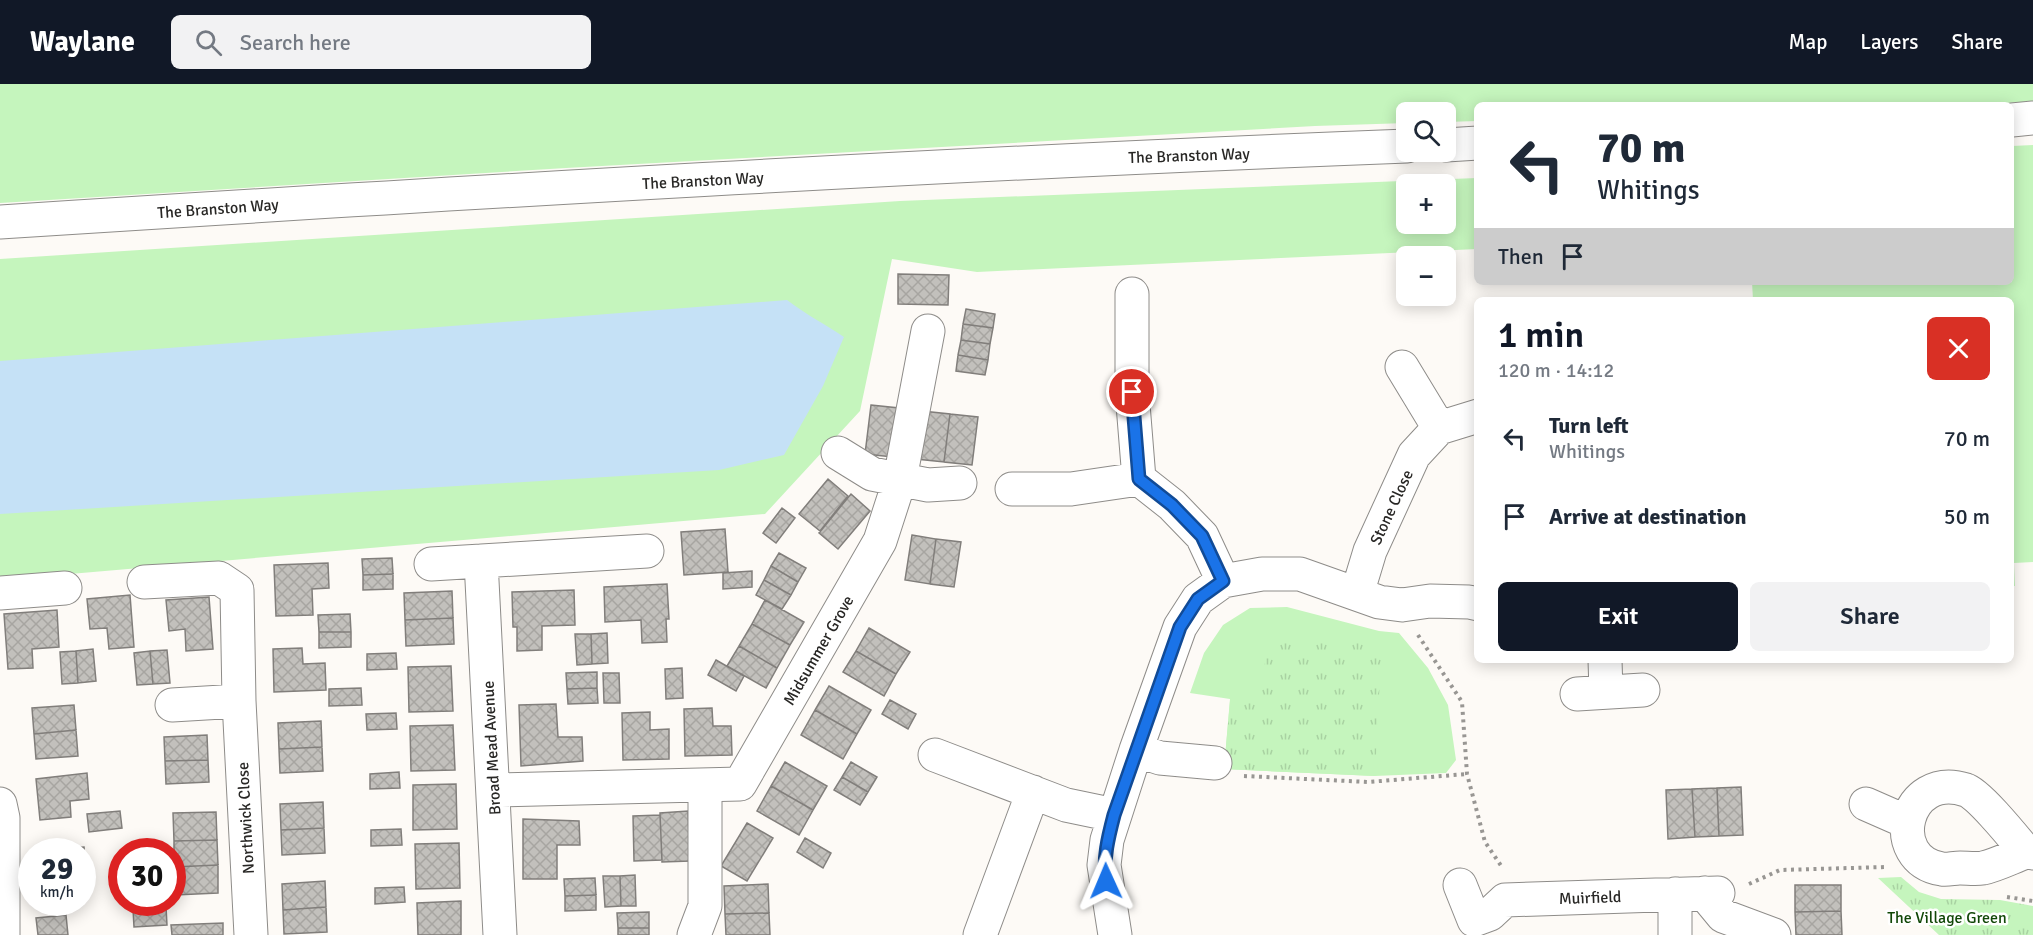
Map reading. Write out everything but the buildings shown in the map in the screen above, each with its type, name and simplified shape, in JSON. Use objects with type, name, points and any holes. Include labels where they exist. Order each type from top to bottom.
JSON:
[{"type":"main road","points":[[2014,120],[2033,118]]},
{"type":"main road","points":[[1456,144],[1474,143]]},
{"type":"main road","name":"The Branston Way","points":[[0,222],[1101,158],[1396,146]]},
{"type":"main road","points":[[1132,294],[1132,392],[1139,479]]},
{"type":"main road","name":"Midsummer Grove","points":[[494,790],[740,784],[880,541],[900,479],[928,331]]},
{"type":"main road","points":[[1402,367],[1439,428],[1474,417]]},
{"type":"main road","name":"Stone Close","points":[[1357,594],[1370,552],[1414,455],[1439,428]]},
{"type":"main road","points":[[838,453],[872,474],[928,484],[960,483]]},
{"type":"main road","points":[[1012,489],[1071,489],[1139,479],[1172,505],[1202,536],[1223,581]]},
{"type":"main road","points":[[431,564],[647,551]]},
{"type":"main road","name":"Broad Mead Avenue","points":[[481,561],[500,935]]},
{"type":"main road","points":[[1114,935],[1104,865],[1107,840],[1180,627],[1198,599],[1223,581],[1262,574],[1299,574],[1379,602],[1402,605],[1430,601],[1474,603]]},
{"type":"main road","name":"Northwick Close","points":[[144,582],[219,578],[237,590],[239,701],[251,935]]},
{"type":"main road","points":[[0,593],[65,588]]},
{"type":"main road","points":[[1604,663],[1592,693],[1643,690]]},
{"type":"main road","points":[[172,705],[239,701]]},
{"type":"main road","points":[[1136,750],[1160,758],[1215,763]]},
{"type":"main road","points":[[935,755],[1066,805],[1114,815]]},
{"type":"main road","points":[[694,935],[705,906],[705,785]]},
{"type":"main road","points":[[1943,786],[1968,790],[2030,853],[1982,868],[1940,869],[1918,858],[1907,839],[1907,822],[1919,797],[1943,786]]},
{"type":"main road","points":[[980,935],[1033,792]]},
{"type":"main road","points":[[0,804],[3,818],[3,935]]},
{"type":"main road","points":[[1866,804],[1907,822]]},
{"type":"main road","points":[[1460,885],[1474,920],[1516,899]]},
{"type":"main road","points":[[1675,935],[1699,893],[1723,916],[1774,935]]},
{"type":"main road","name":"Muirfield","points":[[1516,899],[1699,893]]},
{"type":"path","points":[[1402,605],[1415,631],[1462,702],[1467,774],[1485,842],[1516,899]]},
{"type":"path","points":[[1215,763],[1222,775],[1368,782],[1467,774]]},
{"type":"path","points":[[1699,893],[1744,886],[1780,870],[1891,867],[1918,858]]},
{"type":"path","points":[[1998,896],[2033,901]]},
{"type":"green space","points":[[0,84],[2033,84],[2033,102],[2014,103],[1474,102],[1474,121],[1456,122],[1456,102],[1396,102],[1396,123],[566,168],[0,203]]},
{"type":"green space","points":[[2033,145],[2033,562],[2014,563],[2014,297],[1753,297],[1752,285],[2014,285],[2014,146]]},
{"type":"green space","points":[[1474,178],[1474,249],[1456,250],[1456,246],[1396,246],[1396,253],[977,272],[892,259],[860,411],[765,514],[0,580],[0,259],[900,201],[1396,181],[1396,234],[1456,234],[1456,179]]},
{"type":"green space","points":[[1287,607],[1379,631],[1399,633],[1428,668],[1448,705],[1456,760],[1446,773],[1375,776],[1224,769],[1230,699],[1190,693],[1204,653],[1223,625],[1250,608]]},
{"type":"green space","points":[[1382,638],[1375,776],[1224,769],[1230,701],[1260,700],[1268,640]]},
{"type":"green space","name":"The Village Green","points":[[1901,877],[1919,892],[1941,899],[2000,900],[2033,906],[2033,935],[1939,935],[1878,878]]},
{"type":"water","points":[[787,300],[844,337],[823,386],[784,455],[719,470],[0,514],[0,361]]},
{"type":"route","points":[[1106,881],[1104,865],[1107,840],[1114,815],[1180,627],[1198,599],[1223,581],[1202,536],[1172,505],[1139,479],[1132,392]]}]
